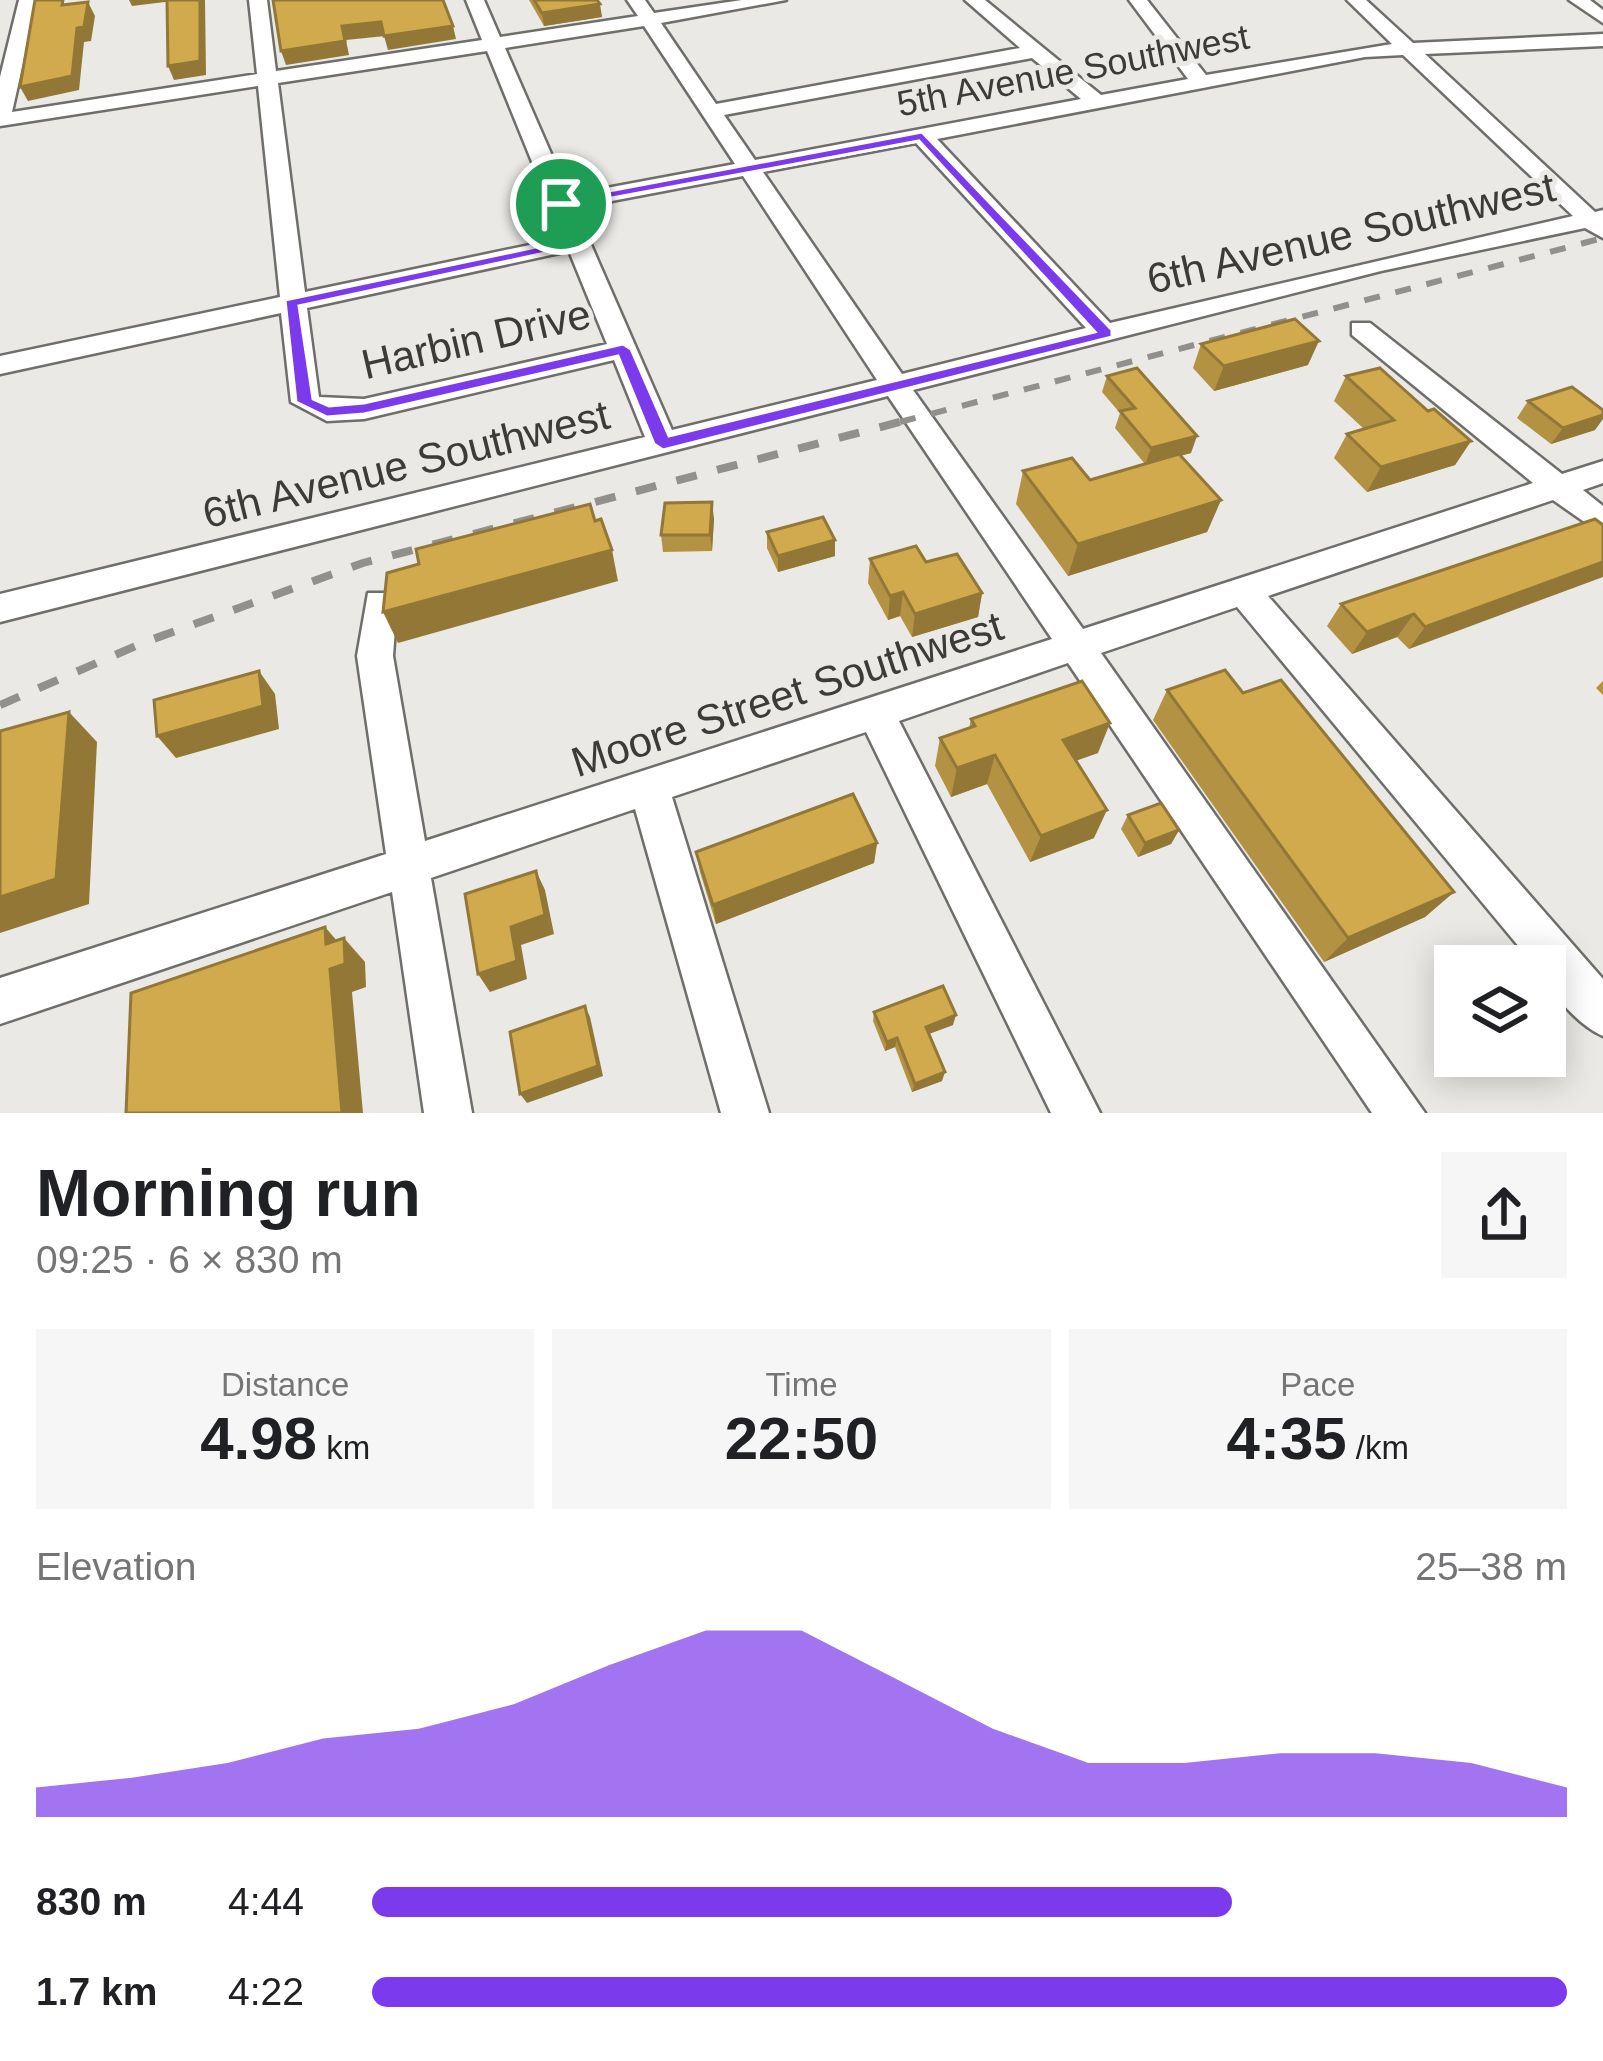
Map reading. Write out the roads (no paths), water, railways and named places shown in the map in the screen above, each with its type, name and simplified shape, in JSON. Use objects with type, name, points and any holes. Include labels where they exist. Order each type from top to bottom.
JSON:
[{"type":"street","points":[[28,0],[0,120],[492,44],[642,10],[777,0]]},
{"type":"street","points":[[258,0],[290,303]]},
{"type":"street","points":[[475,0],[663,444]]},
{"type":"street","points":[[974,0],[1098,103]]},
{"type":"street","points":[[1138,0],[1202,83]]},
{"type":"street","points":[[1356,0],[1599,223]]},
{"type":"street","points":[[1578,0],[1603,18]]},
{"type":"street","points":[[642,10],[1075,646],[1401,1113]]},
{"type":"street","name":"5th Avenue Southwest","points":[[561,204],[1406,46],[1603,40]]},
{"type":"street","points":[[710,111],[1036,51]]},
{"type":"street","points":[[922,136],[1106,334]]},
{"type":"street","name":"6th Avenue Southwest","points":[[0,608],[1468,242],[1599,223]]},
{"type":"street","points":[[0,365],[577,242]]},
{"type":"street","name":"Harbin Drive","points":[[290,303],[304,402],[327,412],[364,409],[623,349]]},
{"type":"street","points":[[1361,329],[1603,523]]},
{"type":"street","name":"Moore Street Southwest","points":[[0,1001],[1603,472]]},
{"type":"street","points":[[1244,590],[1603,1013]]},
{"type":"street","points":[[380,602],[375,656],[448,1113]]},
{"type":"street","points":[[875,712],[1076,1113]]},
{"type":"street","points":[[649,788],[745,1113]]},
{"type":"railway","points":[[900,422],[1603,238]]},
{"type":"railway","points":[[0,705],[145,642],[363,563],[911,419]]}]
